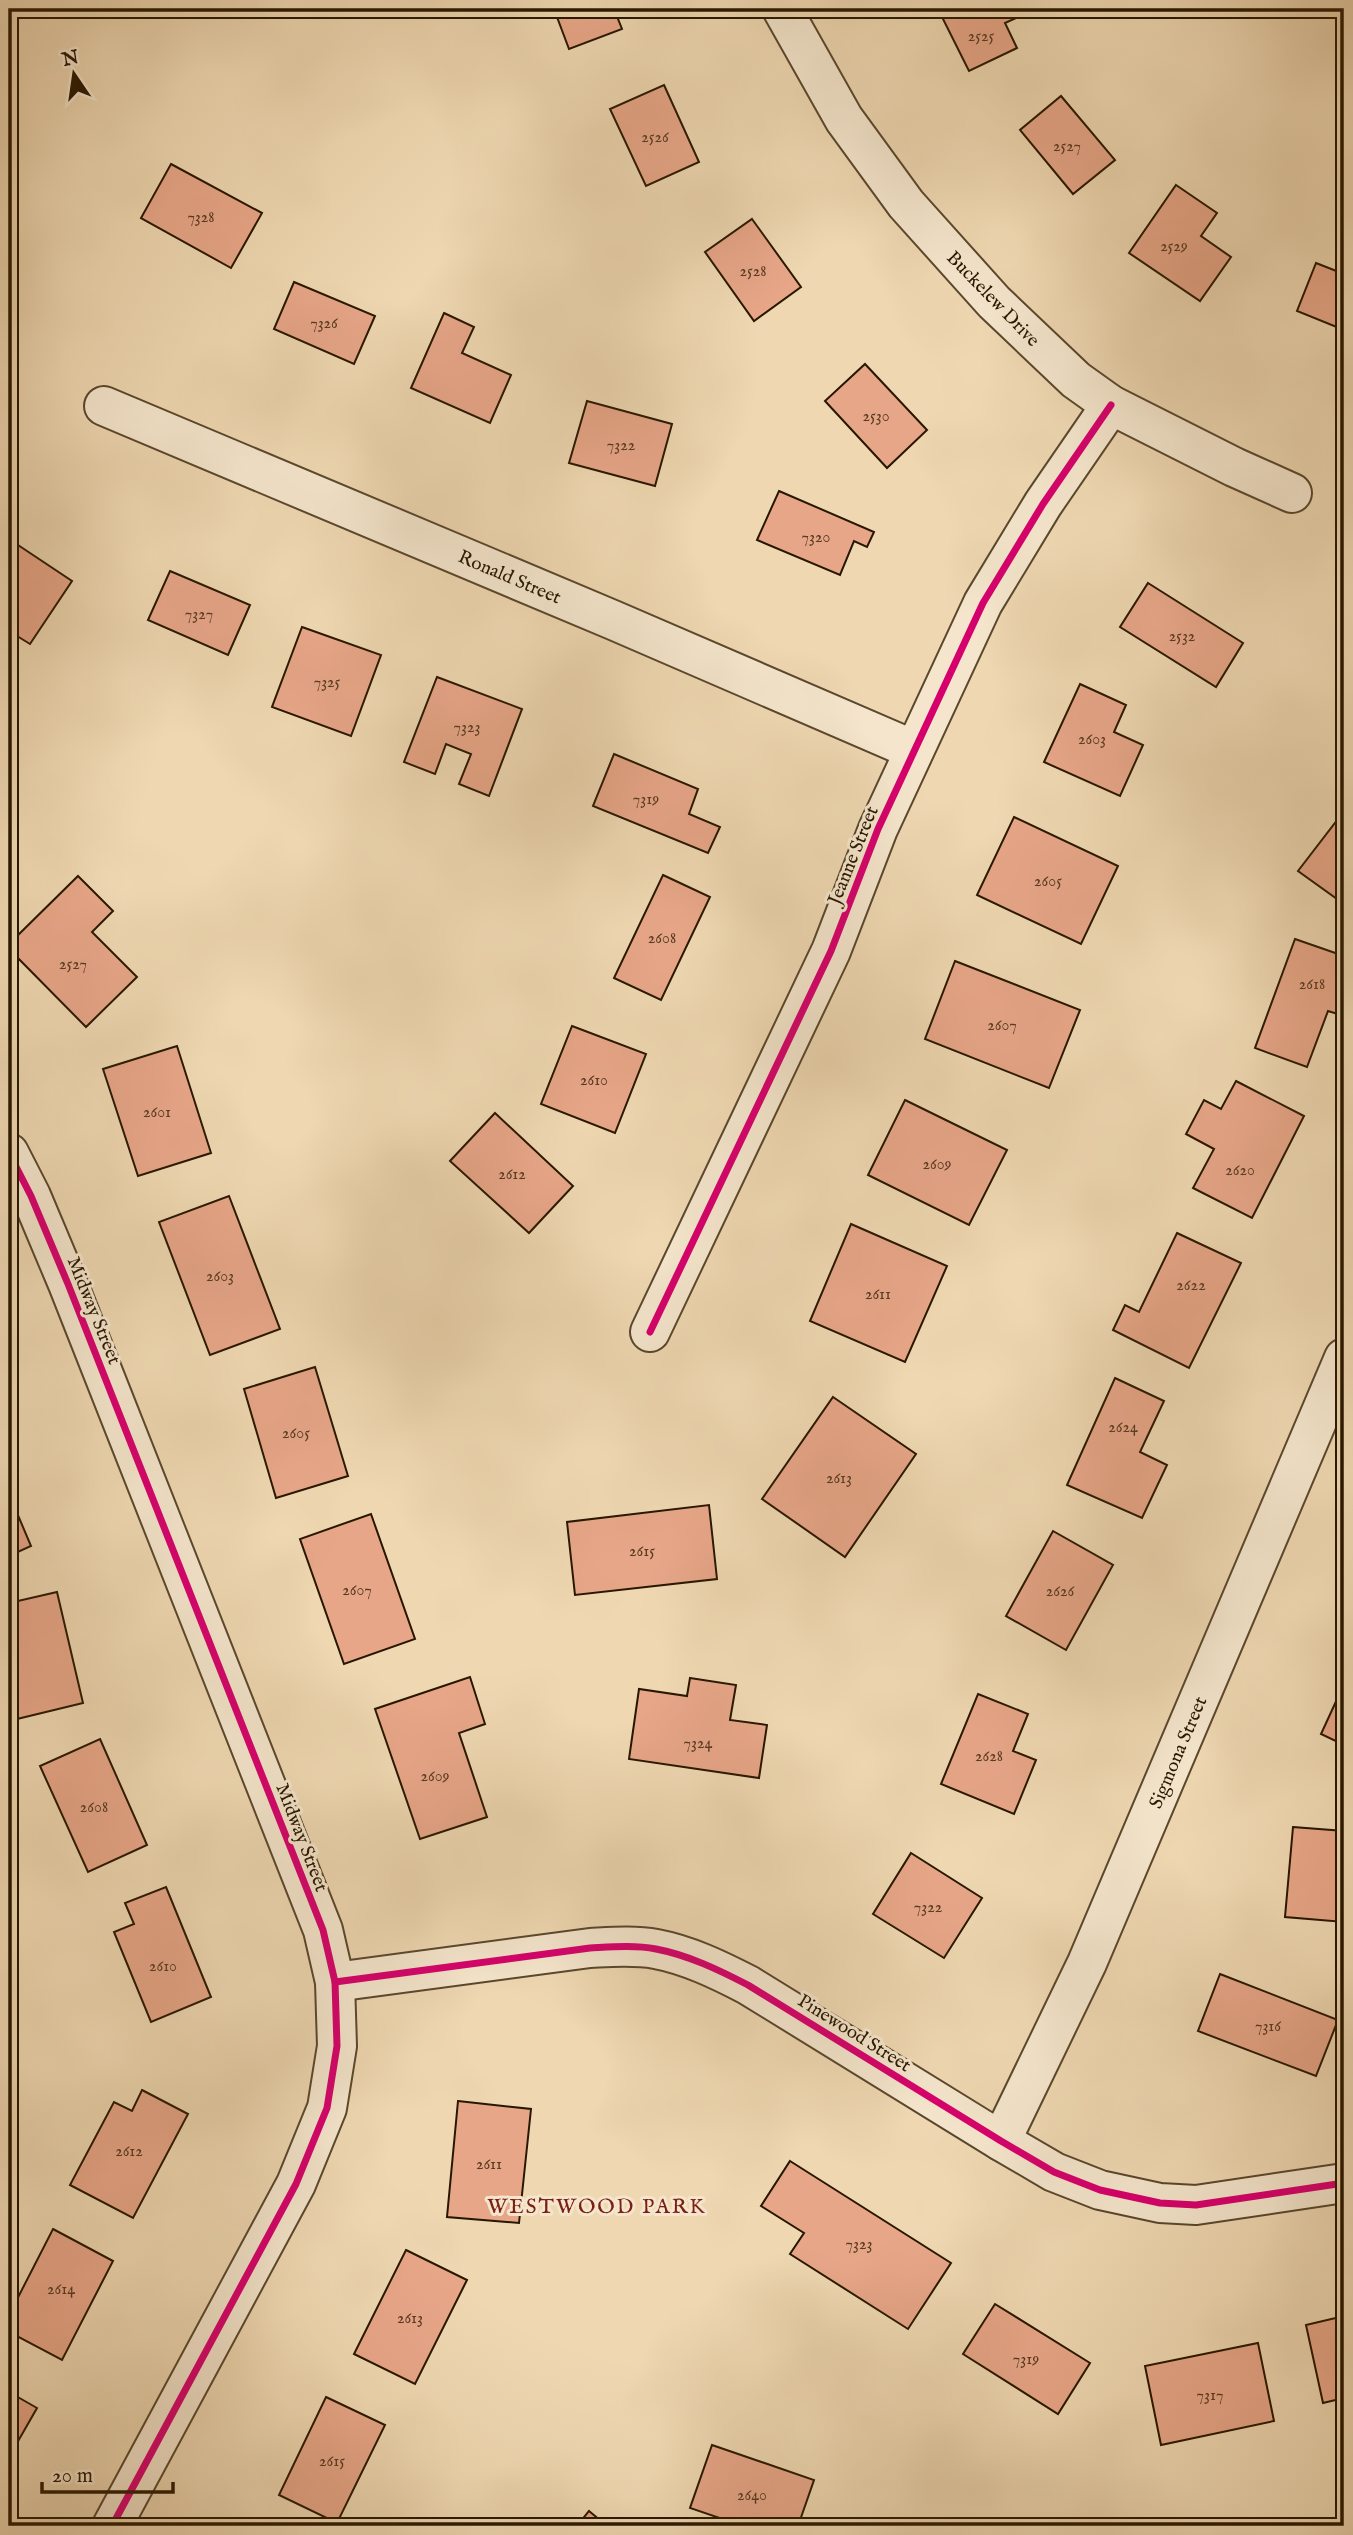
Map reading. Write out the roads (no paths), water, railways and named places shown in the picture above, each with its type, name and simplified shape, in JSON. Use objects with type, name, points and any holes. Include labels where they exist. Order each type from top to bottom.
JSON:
[{"type":"street","name":"Buckelew Drive","points":[[782,9],[844,119],[906,204],[994,302],[1076,380],[1111,405],[1292,493]]},
{"type":"street","name":"Jeanne Street","points":[[650,1332],[831,951],[878,829],[983,603],[1043,505],[1111,405]]},
{"type":"street","name":"Ronald Street","points":[[104,406],[600,614],[914,750]]},
{"type":"street","name":"Midway Street","points":[[9,1153],[31,1196],[68,1284],[303,1878],[323,1930],[335,1982],[337,2046],[327,2108],[296,2184],[111,2526]]},
{"type":"street","name":"Sigmona Street","points":[[1001,2141],[1087,1963],[1344,1359]]},
{"type":"street","name":"Pinewood Street","points":[[335,1982],[590,1948],[625,1946],[656,1949],[716,1968],[748,1985],[1054,2172],[1100,2190],[1160,2203],[1196,2205],[1344,2183]]},
{"type":"district","name":"WESTWOOD PARK","points":[[597,2206]]}]
